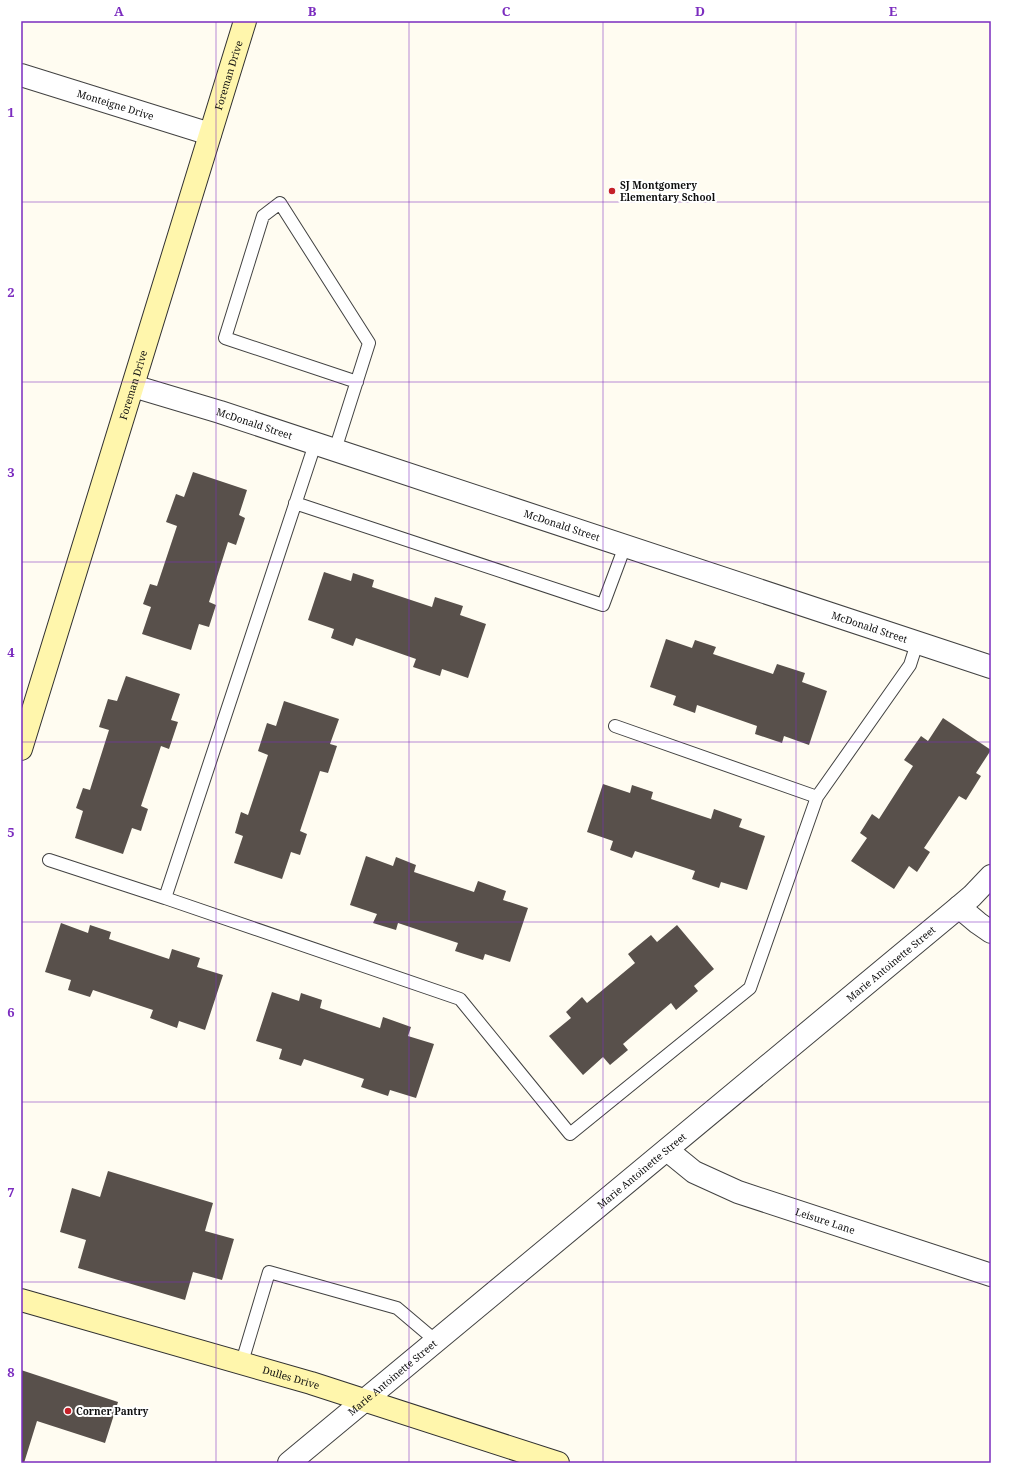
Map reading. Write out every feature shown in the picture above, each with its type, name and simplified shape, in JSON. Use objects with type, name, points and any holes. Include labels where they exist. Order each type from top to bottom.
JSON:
[{"type":"street","name":"Foreman Drive","points":[[21,749],[245,21]]},
{"type":"street","name":"Monteigne Drive","points":[[21,75],[210,134]]},
{"type":"street","name":"McDonald Street","points":[[133,386],[220,412],[991,667]]},
{"type":"street","name":"Marie Antoinette Street","points":[[289,1463],[959,907],[991,876]]},
{"type":"street","points":[[959,907],[991,932]]},
{"type":"street","name":"Leisure Lane","points":[[667,1150],[694,1172],[738,1192],[991,1275]]},
{"type":"street","name":"Dulles Drive","points":[[21,1300],[242,1362],[365,1400],[558,1463]]},
{"type":"lane","points":[[335,450],[357,382],[369,343],[280,203],[263,216],[225,338],[357,382]]},
{"type":"lane","points":[[165,898],[315,444]]},
{"type":"lane","points":[[295,503],[603,605],[625,546]]},
{"type":"lane","points":[[49,860],[460,999],[570,1134],[750,988],[817,797],[910,665],[917,643]]},
{"type":"lane","points":[[615,726],[817,797]]},
{"type":"lane","points":[[242,1362],[269,1272],[397,1308],[436,1341]]},
{"type":"building","points":[[193,472],[247,490],[239,515],[245,518],[236,545],[228,542],[209,602],[216,605],[209,627],[199,624],[191,650],[142,634],[151,607],[143,604],[150,584],[157,586],[177,526],[166,522],[176,494],[184,497]]},
{"type":"building","points":[[324,572],[351,581],[353,573],[374,580],[372,587],[432,607],[435,597],[463,606],[460,615],[486,624],[468,678],[442,669],[440,676],[413,667],[416,659],[356,638],[353,646],[331,638],[334,629],[308,620]]},
{"type":"building","points":[[666,639],[692,648],[695,640],[716,647],[713,654],[773,674],[777,664],[805,673],[802,682],[827,691],[809,745],[784,736],[782,743],[755,734],[757,726],[697,705],[695,713],[673,705],[676,696],[650,687]]},
{"type":"building","points":[[126,676],[180,694],[171,720],[178,722],[169,749],[161,746],[141,806],[148,809],[141,831],[132,828],[123,854],[75,838],[83,811],[76,808],[83,788],[90,790],[109,730],[99,727],[108,699],[117,701]]},
{"type":"building","points":[[284,701],[339,719],[330,744],[337,746],[328,773],[320,771],[300,831],[307,834],[300,855],[291,852],[282,879],[234,863],[243,836],[235,833],[241,812],[248,815],[268,755],[258,751],[267,723],[276,726]]},
{"type":"building","points":[[943,718],[991,750],[976,773],[981,776],[966,800],[959,796],[924,848],[930,852],[917,872],[909,866],[894,889],[851,861],[867,838],[860,833],[872,814],[879,819],[913,766],[904,760],[921,736],[928,741]]},
{"type":"building","points":[[603,784],[630,793],[632,785],[653,792],[651,799],[711,819],[714,809],[742,819],[739,827],[765,836],[747,890],[721,882],[719,888],[692,879],[695,871],[635,851],[632,858],[610,850],[613,841],[587,832]]},
{"type":"building","points":[[366,856],[393,866],[396,857],[416,865],[414,872],[474,892],[478,881],[506,891],[503,900],[528,908],[510,962],[485,954],[483,960],[455,951],[458,943],[398,923],[396,930],[373,923],[377,914],[350,905]]},
{"type":"building","points":[[61,923],[88,933],[90,925],[111,932],[109,939],[169,959],[172,949],[200,958],[197,967],[223,975],[205,1030],[179,1021],[177,1028],[150,1018],[153,1010],[93,990],[90,997],[68,990],[71,980],[45,972]]},
{"type":"building","points":[[677,925],[714,969],[694,986],[698,991],[676,1010],[671,1003],[623,1044],[628,1050],[610,1065],[603,1057],[583,1075],[549,1036],[571,1018],[566,1012],[582,997],[587,1003],[635,963],[628,954],[651,935],[657,942]]},
{"type":"building","points":[[272,992],[299,1001],[301,993],[322,1000],[320,1008],[380,1028],[383,1017],[411,1027],[408,1036],[434,1044],[416,1098],[390,1090],[388,1096],[361,1087],[364,1079],[304,1059],[301,1066],[279,1059],[282,1049],[256,1041]]},
{"type":"building","points":[[108,1171],[213,1203],[205,1231],[234,1239],[222,1280],[193,1272],[185,1300],[78,1268],[86,1240],[60,1232],[72,1188],[100,1197]]},
{"type":"building","name":"Corner Pantry","points":[[21,1370],[118,1402],[105,1443],[37,1421],[24,1463],[21,1463]]},
{"type":"place","name":"SJ Montgomery Elementary School","points":[[612,191]]},
{"type":"place","name":"Corner Pantry","points":[[68,1411]]}]
